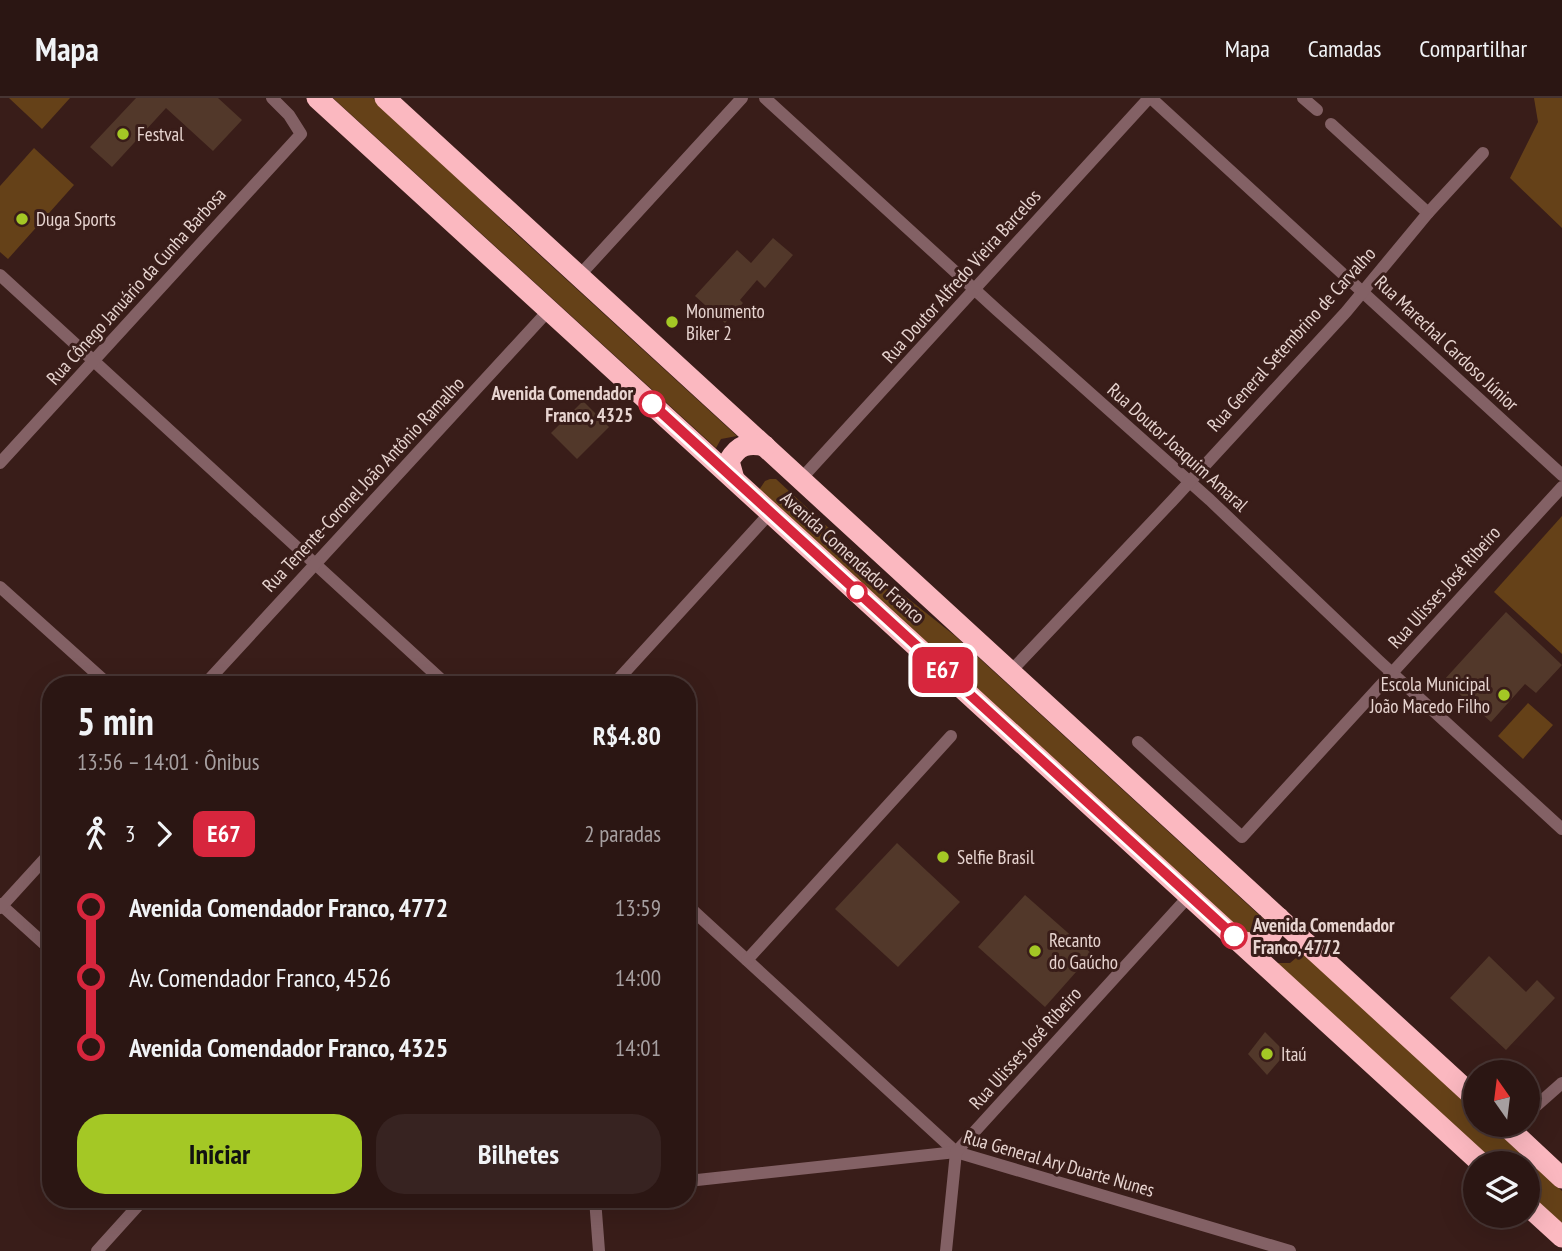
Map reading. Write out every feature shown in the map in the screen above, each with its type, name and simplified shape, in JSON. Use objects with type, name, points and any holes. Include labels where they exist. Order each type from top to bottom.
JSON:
[{"type":"highway","name":"Avenida Comendador Franco","points":[[317,98],[1468,1151]]},
{"type":"highway","name":"Avenida Comendador Franco","points":[[385,98],[1463,1087]]},
{"type":"highway","points":[[734,479],[729,461],[734,451],[743,445],[765,446]]},
{"type":"highway","points":[[1239,942],[1262,943],[1270,938],[1279,918]]},
{"type":"highway","points":[[1521,1138],[1562,1178]]},
{"type":"highway","points":[[1540,1217],[1562,1237]]},
{"type":"street","name":"Rua Cônego Januário da Cunha Barbosa","points":[[0,463],[301,134],[289,115],[272,98]]},
{"type":"street","points":[[579,276],[743,98]]},
{"type":"street","name":"Rua Doutor Joaquim Amaral","points":[[765,98],[1188,481],[1562,829]]},
{"type":"street","name":"Rua Doutor Alfredo Vieira Barcelos","points":[[801,480],[1150,98]]},
{"type":"street","name":"Rua Marechal Cardoso Júnior","points":[[1150,98],[1562,475]]},
{"type":"street","points":[[1303,98],[1317,110]]},
{"type":"street","points":[[1331,124],[1429,213]]},
{"type":"street","name":"Rua General Setembrino de Carvalho","points":[[1010,671],[1363,292],[1483,153]]},
{"type":"street","points":[[0,275],[437,676]]},
{"type":"street","name":"Rua Tenente-Coronel João Antônio Ramalho","points":[[212,676],[548,310]]},
{"type":"street","name":"Rua Ulisses José Ribeiro","points":[[1138,742],[1242,838],[1562,487]]},
{"type":"street","points":[[621,676],[771,513]]},
{"type":"street","points":[[0,587],[99,676]]},
{"type":"street","points":[[747,960],[951,736]]},
{"type":"street","points":[[42,862],[1,906],[42,942]]},
{"type":"street","name":"Rua Ulisses José Ribeiro","points":[[956,1152],[1189,896]]},
{"type":"street","points":[[696,913],[956,1152],[946,1251]]},
{"type":"street","points":[[1540,1102],[1562,1083]]},
{"type":"street","name":"Rua General Ary Duarte Nunes","points":[[696,1180],[956,1152],[1263,1247],[1290,1251]]},
{"type":"street","points":[[97,1251],[136,1208]]},
{"type":"street","points":[[596,1208],[598,1251]]},
{"type":"shaded area","points":[[9,98],[70,98],[42,129]]},
{"type":"shaded area","points":[[333,98],[373,98],[737,436],[721,439],[716,448]]},
{"type":"shaded area","points":[[1534,98],[1562,98],[1562,228],[1510,178],[1538,122]]},
{"type":"shaded area","name":"Duga Sports","points":[[34,148],[74,185],[8,259],[0,252],[0,186]]},
{"type":"shaded area","points":[[776,479],[887,582],[954,635],[1269,924],[1266,931],[1246,935],[759,490],[765,481]]},
{"type":"shaded area","points":[[1562,516],[1562,654],[1494,592]]},
{"type":"shaded area","points":[[1528,703],[1553,725],[1523,759],[1498,736]]},
{"type":"shaded area","points":[[1299,950],[1463,1100],[1463,1136],[1274,963],[1290,963]]},
{"type":"shaded area","points":[[1465,1138],[1504,1138],[1518,1151],[1479,1151]]},
{"type":"shaded area","points":[[1540,1171],[1562,1191],[1562,1227],[1540,1206]]},
{"type":"building","name":"Festval","points":[[136,98],[218,98],[242,120],[213,151],[166,108],[112,167],[90,147]]},
{"type":"building","points":[[773,238],[793,255],[765,288],[757,280],[740,300],[743,303],[725,323],[695,296],[737,250],[751,263]]},
{"type":"building","points":[[583,401],[609,427],[577,459],[551,433]]},
{"type":"building","points":[[1506,612],[1562,665],[1536,693],[1525,684],[1491,722],[1444,680]]},
{"type":"building","points":[[897,843],[960,902],[898,967],[835,909]]},
{"type":"building","name":"Recanto do Gaúcho","points":[[1025,895],[1092,954],[1045,1007],[978,947]]},
{"type":"building","points":[[1489,956],[1526,992],[1537,980],[1555,998],[1506,1050],[1450,998]]},
{"type":"building","name":"Itaú","points":[[1265,1032],[1286,1053],[1267,1075],[1248,1054]]},
{"type":"bus line","name":"E67","points":[[652,404],[1234,936]]},
{"type":"place","name":"Festval","points":[[123,134]]},
{"type":"place","name":"Duga Sports","points":[[22,219]]},
{"type":"place","name":"Monumento Biker 2","points":[[672,322]]},
{"type":"place","name":"Avenida Comendador Franco, 4325","points":[[652,404]]},
{"type":"place","name":"Escola Municipal João Macedo Filho","points":[[1504,695]]},
{"type":"place","name":"Selfie Brasil","points":[[943,857]]},
{"type":"place","name":"Avenida Comendador Franco, 4772","points":[[1234,936]]},
{"type":"place","name":"Recanto do Gaúcho","points":[[1035,951]]},
{"type":"place","name":"Itaú","points":[[1267,1054]]}]
